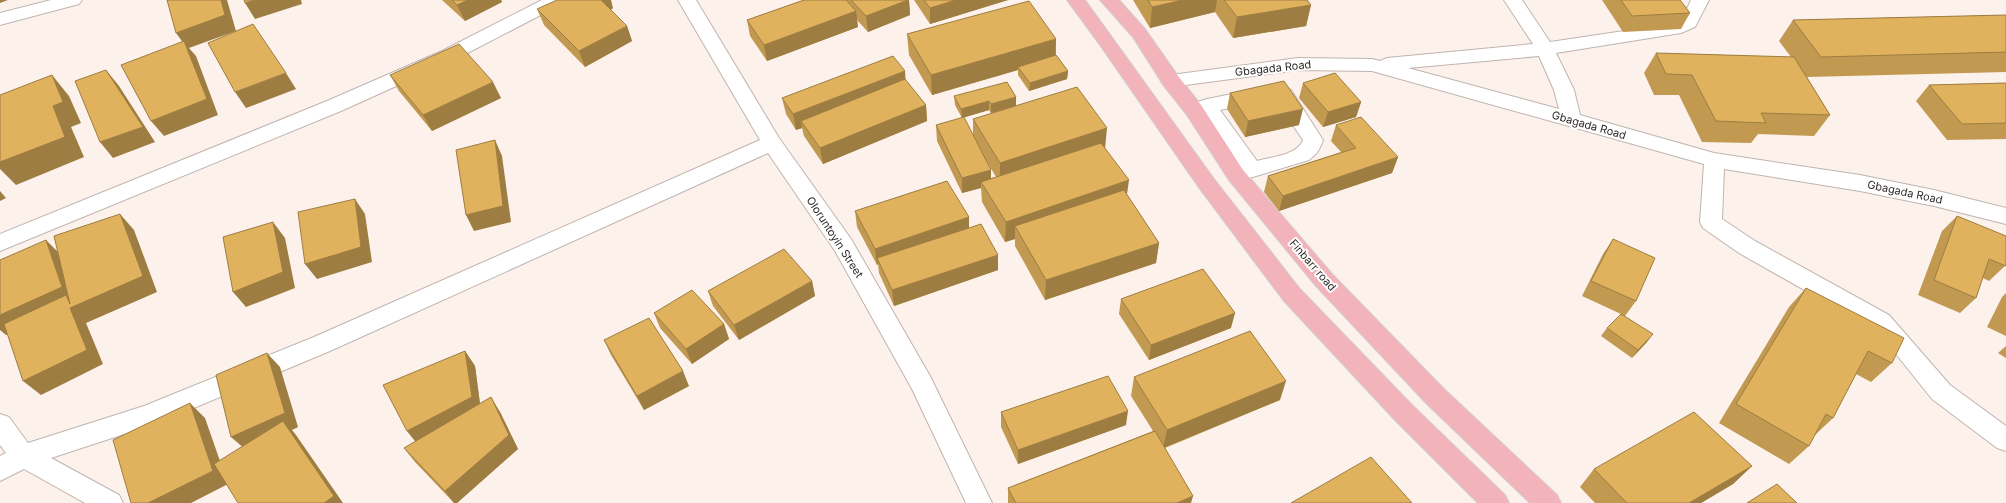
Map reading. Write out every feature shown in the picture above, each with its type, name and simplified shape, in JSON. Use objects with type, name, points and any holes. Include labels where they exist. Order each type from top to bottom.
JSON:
[{"type":"main road","points":[[1076,0],[1107,40],[1208,184],[1292,295],[1403,412],[1496,503]]},
{"type":"main road","name":"Finbarr road","points":[[1109,0],[1139,34],[1171,81],[1201,108],[1244,172],[1330,286],[1435,396],[1548,503]]},
{"type":"street","points":[[0,19],[73,0]]},
{"type":"street","points":[[0,243],[334,106],[449,55],[556,0]]},
{"type":"street","name":"Oloruntoyin Street","points":[[687,0],[772,143],[843,245],[921,383],[979,503]]},
{"type":"street","points":[[1514,0],[1545,50],[1564,90],[1572,121]]},
{"type":"street","points":[[1372,65],[1545,50],[1675,29],[1689,23],[1700,0]]},
{"type":"street","name":"Gbagada Road","points":[[1171,81],[1298,64],[1372,65],[1485,95],[1572,121],[1714,160],[1860,183],[1934,198],[2006,216]]},
{"type":"street","points":[[1201,108],[1269,93],[1277,92],[1284,95],[1313,140],[1313,144],[1302,154],[1244,172]]},
{"type":"street","points":[[0,470],[23,456],[149,415],[224,386],[478,276],[772,143]]},
{"type":"street","points":[[1714,160],[1711,222],[1747,247],[1881,322],[1900,342],[1941,392],[2006,440]]},
{"type":"street","points":[[0,425],[23,456],[110,503]]},
{"type":"building","points":[[167,0],[221,0],[225,15],[176,33]]},
{"type":"building","points":[[244,0],[255,0],[245,3]]},
{"type":"building","points":[[452,0],[468,0],[457,5]]},
{"type":"building","points":[[557,0],[601,0],[627,26],[579,51],[537,9]]},
{"type":"building","points":[[804,0],[846,0],[856,11],[764,45],[747,20]]},
{"type":"building","points":[[851,0],[908,0],[866,16]]},
{"type":"building","points":[[924,0],[956,0],[930,8]]},
{"type":"building","points":[[1148,0],[1183,0],[1152,7]]},
{"type":"building","points":[[1224,0],[1307,0],[1311,5],[1237,17]]},
{"type":"building","points":[[1621,0],[1680,0],[1690,13],[1632,16]]},
{"type":"building","points":[[1029,1],[1056,39],[931,75],[907,34]]},
{"type":"building","points":[[2006,15],[2006,52],[1821,57],[1793,20]]},
{"type":"building","points":[[253,24],[286,73],[235,92],[208,43]]},
{"type":"building","points":[[184,41],[207,99],[151,121],[121,65]]},
{"type":"building","points":[[459,44],[493,82],[423,115],[390,75]]},
{"type":"building","points":[[1656,53],[1794,57],[1830,115],[1761,113],[1766,123],[1716,121],[1692,75],[1666,74]]},
{"type":"building","points":[[1056,55],[1068,71],[1030,83],[1018,67]]},
{"type":"building","points":[[893,56],[905,71],[793,114],[782,98]]},
{"type":"building","points":[[106,70],[143,127],[100,142],[75,81]]},
{"type":"building","points":[[1335,73],[1361,102],[1328,112],[1303,83]]},
{"type":"building","points":[[52,75],[63,102],[53,106],[65,137],[0,162],[0,95]]},
{"type":"building","points":[[905,79],[926,105],[820,148],[801,121]]},
{"type":"building","points":[[1284,81],[1303,109],[1248,121],[1230,93]]},
{"type":"building","points":[[1007,82],[1016,97],[991,104],[989,101],[961,109],[954,96]]},
{"type":"building","points":[[2006,83],[2006,123],[1962,124],[1929,85]]},
{"type":"building","points":[[1077,87],[1107,128],[1000,163],[973,119]]},
{"type":"building","points":[[964,117],[991,170],[962,178],[936,125]]},
{"type":"building","points":[[1361,117],[1398,157],[1283,196],[1268,176],[1356,148],[1336,125]]},
{"type":"building","points":[[495,140],[503,206],[466,215],[456,150]]},
{"type":"building","points":[[1101,143],[1129,180],[1006,222],[981,182]]},
{"type":"building","points":[[947,181],[969,217],[875,249],[855,211]]},
{"type":"building","points":[[1124,190],[1159,243],[1046,280],[1015,226]]},
{"type":"building","points":[[355,199],[361,247],[305,264],[298,212]]},
{"type":"building","points":[[120,214],[143,276],[70,308],[87,350],[23,381],[4,324],[66,295],[70,304],[54,236]]},
{"type":"building","points":[[1957,216],[2006,236],[2006,266],[1989,259],[1976,298],[1934,280]]},
{"type":"building","points":[[273,222],[283,272],[233,292],[223,237]]},
{"type":"building","points":[[981,224],[998,255],[892,290],[877,258]]},
{"type":"building","points":[[1613,239],[1655,258],[1636,301],[1591,281]]},
{"type":"building","points":[[46,240],[62,287],[0,315],[0,260]]},
{"type":"building","points":[[784,249],[812,281],[734,325],[708,291]]},
{"type":"building","points":[[1203,269],[1235,313],[1151,345],[1121,299]]},
{"type":"building","points":[[1806,288],[1904,338],[1892,363],[1868,351],[1833,418],[1826,414],[1809,446],[1736,404]]},
{"type":"building","points":[[692,290],[724,324],[686,349],[654,313]]},
{"type":"building","points":[[1621,314],[1653,334],[1638,350],[1607,328]]},
{"type":"building","points":[[649,318],[683,371],[637,396],[604,340]]},
{"type":"building","points":[[1250,331],[1286,381],[1167,430],[1134,377]]},
{"type":"building","points":[[465,351],[472,397],[407,431],[383,385]]},
{"type":"building","points":[[267,353],[285,413],[231,437],[216,375]]},
{"type":"building","points":[[1108,376],[1128,411],[1018,450],[1001,412]]},
{"type":"building","points":[[491,397],[509,435],[445,491],[404,448]]},
{"type":"building","points":[[190,403],[213,471],[148,503],[131,503],[113,440]]},
{"type":"building","points":[[1694,412],[1752,466],[1689,503],[1627,503],[1594,469]]},
{"type":"building","points":[[283,421],[334,496],[324,503],[238,503],[214,464]]},
{"type":"building","points":[[1155,431],[1193,496],[1177,503],[1016,503],[1008,488]]},
{"type":"building","points":[[1371,457],[1412,503],[1291,503]]},
{"type":"building","points":[[1777,484],[1797,503],[1747,503]]}]
